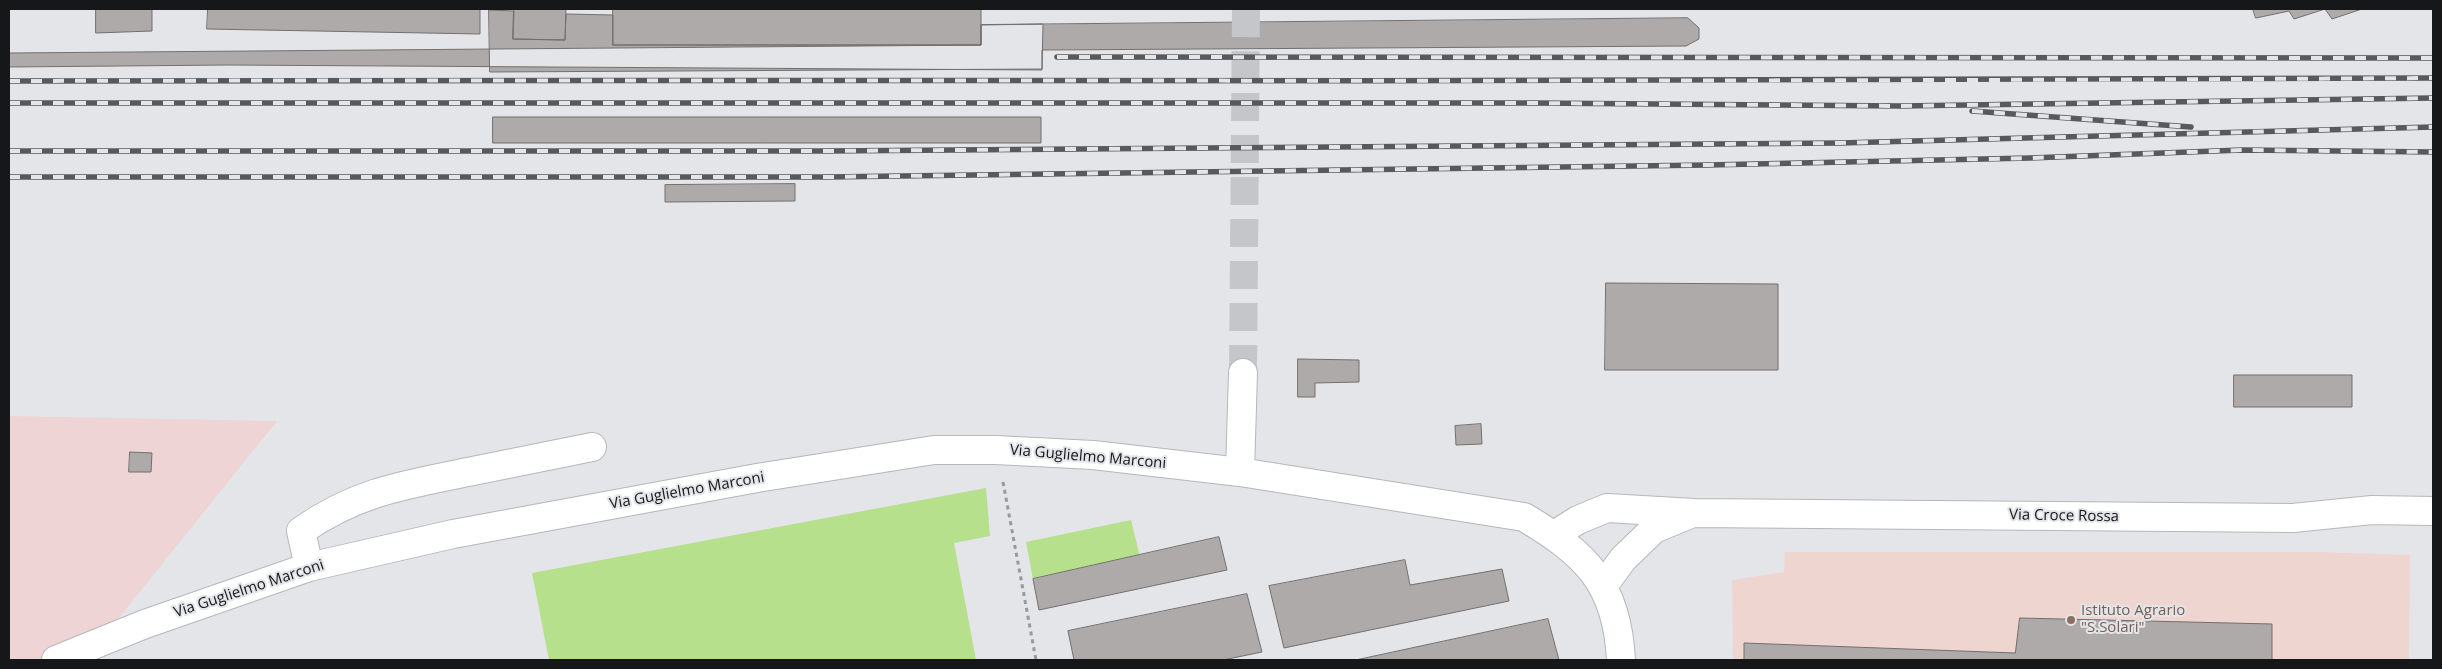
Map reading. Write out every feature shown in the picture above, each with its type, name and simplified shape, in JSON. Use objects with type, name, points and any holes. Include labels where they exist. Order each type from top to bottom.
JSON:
[{"type":"street","points":[[1240,472],[1243,373]]},
{"type":"street","points":[[309,567],[301,531],[320,517],[368,494],[402,485],[592,447]]},
{"type":"street","name":"Via Guglielmo Marconi","points":[[56,660],[101,651],[309,567],[453,534],[757,478],[934,450],[996,450],[1093,455],[1240,472],[1524,517],[1554,535],[1585,560],[1604,585]]},
{"type":"street","name":"Via Croce Rossa","points":[[1554,535],[1578,520],[1607,508],[1694,513],[2293,518],[2372,510],[2433,511]]},
{"type":"street","points":[[1621,660],[1618,631],[1604,585],[1624,559],[1654,529],[1694,513]]},
{"type":"path","points":[[996,450],[1036,660]]},
{"type":"shaded area","points":[[9,416],[277,421],[85,660],[9,660]]},
{"type":"shaded area","name":"Istituto Agrario \"S.Solari\"","points":[[1785,552],[2318,552],[2410,555],[2409,660],[1733,660],[1732,580],[1784,572]]},
{"type":"green space","points":[[986,488],[990,536],[954,543],[976,660],[549,660],[532,573]]},
{"type":"green space","points":[[1131,520],[1140,557],[1033,579],[1026,542]]},
{"type":"building","points":[[96,9],[152,9],[152,31],[96,33]]},
{"type":"building","points":[[208,9],[480,9],[480,34],[207,29]]},
{"type":"building","points":[[514,9],[566,9],[565,40],[513,39]]},
{"type":"building","points":[[613,9],[981,9],[981,45],[613,45]]},
{"type":"building","points":[[2253,9],[2325,9],[2294,19],[2289,11],[2256,18]]},
{"type":"building","points":[[2325,9],[2362,9],[2332,19]]},
{"type":"building","points":[[489,10],[514,11],[513,39],[565,40],[566,14],[613,15],[613,45],[981,45],[981,25],[1043,24],[1042,69],[490,72]]},
{"type":"building","points":[[1688,18],[1699,28],[1699,39],[1686,46],[1042,50],[1042,70],[228,65],[9,67],[9,53],[981,45],[981,25]]},
{"type":"building","points":[[493,117],[1041,117],[1041,143],[493,143]]},
{"type":"building","points":[[795,184],[795,201],[665,202],[665,185]]},
{"type":"building","points":[[1606,283],[1778,284],[1778,370],[1605,370]]},
{"type":"building","points":[[1298,359],[1359,360],[1359,382],[1315,383],[1315,397],[1298,397]]},
{"type":"building","points":[[2234,375],[2352,375],[2352,407],[2234,407]]},
{"type":"building","points":[[1481,424],[1482,444],[1456,445],[1455,426]]},
{"type":"building","points":[[130,452],[152,453],[151,472],[129,472]]},
{"type":"building","points":[[1219,537],[1227,570],[1039,610],[1033,579]]},
{"type":"building","points":[[1405,560],[1410,585],[1502,569],[1509,601],[1284,648],[1269,586]]},
{"type":"building","points":[[1247,594],[1262,652],[1223,660],[1074,660],[1068,631]]},
{"type":"building","points":[[2020,618],[2272,624],[2272,660],[1744,660],[1744,643],[2015,653]]},
{"type":"building","points":[[1548,619],[1559,660],[1356,660]]},
{"type":"tunnel","points":[[1243,373],[1246,9]]},
{"type":"railway","points":[[1057,57],[2433,58]]},
{"type":"railway","points":[[9,81],[2433,78]]},
{"type":"railway","points":[[9,103],[1533,103],[1901,106],[2433,98]]},
{"type":"railway","points":[[1972,111],[2191,127]]},
{"type":"railway","points":[[9,151],[827,151],[1840,143],[2433,127]]},
{"type":"railway","points":[[9,177],[827,177],[1708,165],[2030,158],[2242,150],[2433,152]]},
{"type":"place","name":"Istituto Agrario \"S.Solari\"","points":[[2071,620]]}]
